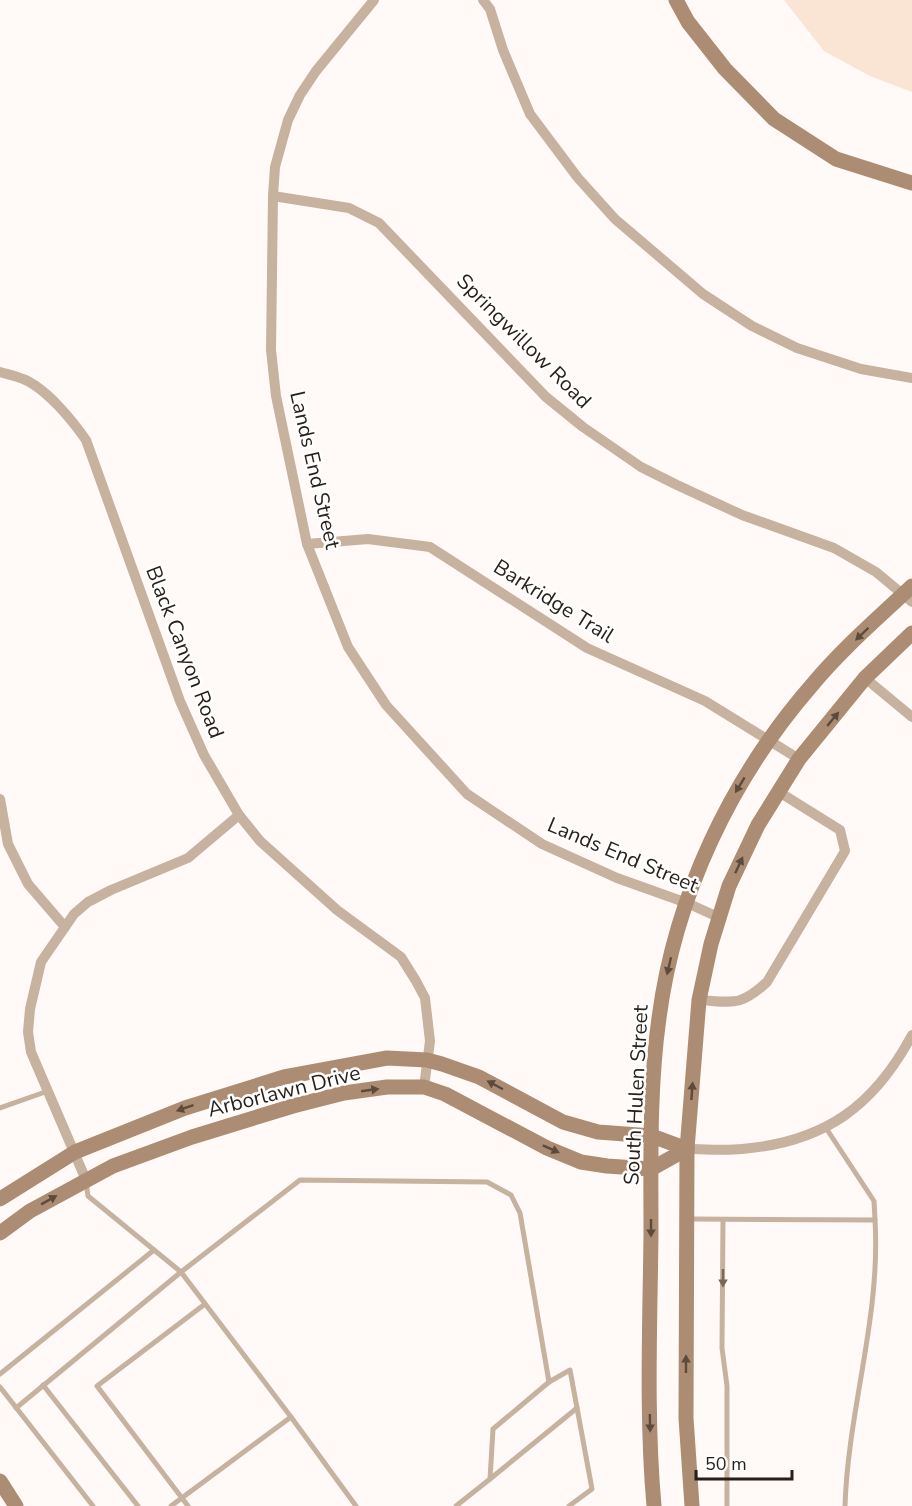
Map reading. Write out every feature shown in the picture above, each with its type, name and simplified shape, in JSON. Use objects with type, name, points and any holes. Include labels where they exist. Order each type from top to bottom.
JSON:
[{"type":"main road","points":[[676,0],[688,22],[725,69],[774,119],[836,159],[912,183]]},
{"type":"main road","name":"South Hulen Street","points":[[654,1506],[650,1414],[651,1169],[655,1052],[669,963],[699,870],[737,789],[796,704],[830,664],[909,594]]},
{"type":"main road","points":[[692,1506],[686,1418],[687,1149],[699,1000],[718,917],[729,886],[758,825],[800,759],[865,678],[912,633]]},
{"type":"main road","name":"Arborlawn Drive","points":[[0,1199],[75,1152],[185,1108],[284,1077],[387,1058],[427,1060],[479,1077],[563,1122],[598,1132],[652,1136],[687,1149]]},
{"type":"main road","name":"Arborlawn Drive","points":[[0,1233],[30,1211],[113,1166],[192,1137],[344,1093],[424,1087],[468,1104],[547,1148],[581,1162],[651,1169],[687,1149]]},
{"type":"main road","points":[[0,1481],[16,1506]]},
{"type":"street","name":"Lands End Street","points":[[374,0],[316,71],[300,95],[288,120],[275,167],[271,350],[276,396],[307,544],[348,647],[386,705],[467,794],[542,844],[617,878],[687,903],[718,917]]},
{"type":"street","points":[[483,0],[490,9],[503,50],[530,114],[578,178],[615,219],[703,294],[752,326],[797,348],[861,369],[912,378]]},
{"type":"street","name":"Springwillow Road","points":[[273,195],[349,208],[379,223],[546,397],[583,427],[641,467],[742,515],[834,548],[909,594]]},
{"type":"street","name":"Black Canyon Road","points":[[0,372],[24,379],[41,392],[72,420],[86,440],[180,701],[204,755],[239,815],[260,841],[337,910],[401,957],[425,998],[430,1041],[424,1087]]},
{"type":"street","name":"Barkridge Trail","points":[[307,544],[368,539],[430,547],[587,648],[705,701],[800,759]]},
{"type":"street","points":[[865,678],[912,717]]},
{"type":"street","points":[[699,1000],[733,1002],[751,997],[767,982],[845,851],[840,830],[779,792]]},
{"type":"street","points":[[0,799],[8,844],[28,884],[65,927]]},
{"type":"street","points":[[86,1180],[31,1052],[28,1032],[30,1009],[41,962],[74,914],[88,902],[188,858],[239,815]]},
{"type":"street","name":"Arborlawn Drive","points":[[687,1149],[739,1149],[771,1145],[811,1135],[826,1128],[852,1110],[883,1081],[912,1035]]},
{"type":"lane","points":[[0,1108],[48,1092]]},
{"type":"lane","points":[[826,1128],[874,1201],[876,1236],[872,1304],[846,1469],[845,1506]]},
{"type":"lane","points":[[86,1180],[88,1196],[181,1272],[356,1506]]},
{"type":"lane","points":[[16,1408],[181,1272],[300,1180],[488,1182],[511,1195],[519,1213],[549,1382]]},
{"type":"lane","points":[[686,1219],[875,1220]]},
{"type":"lane","points":[[723,1220],[722,1348],[727,1386],[727,1506]]},
{"type":"lane","points":[[0,1374],[154,1250]]},
{"type":"lane","points":[[189,1506],[97,1386],[205,1304]]},
{"type":"lane","points":[[490,1479],[493,1429],[549,1382],[570,1370],[592,1489],[569,1506]]},
{"type":"lane","points":[[43,1385],[138,1506]]},
{"type":"lane","points":[[0,1387],[93,1506]]},
{"type":"lane","points":[[456,1506],[577,1408]]},
{"type":"lane","points":[[171,1506],[291,1418]]},
{"type":"shaded area","points":[[784,0],[912,0],[912,92],[870,76],[824,51]]}]
